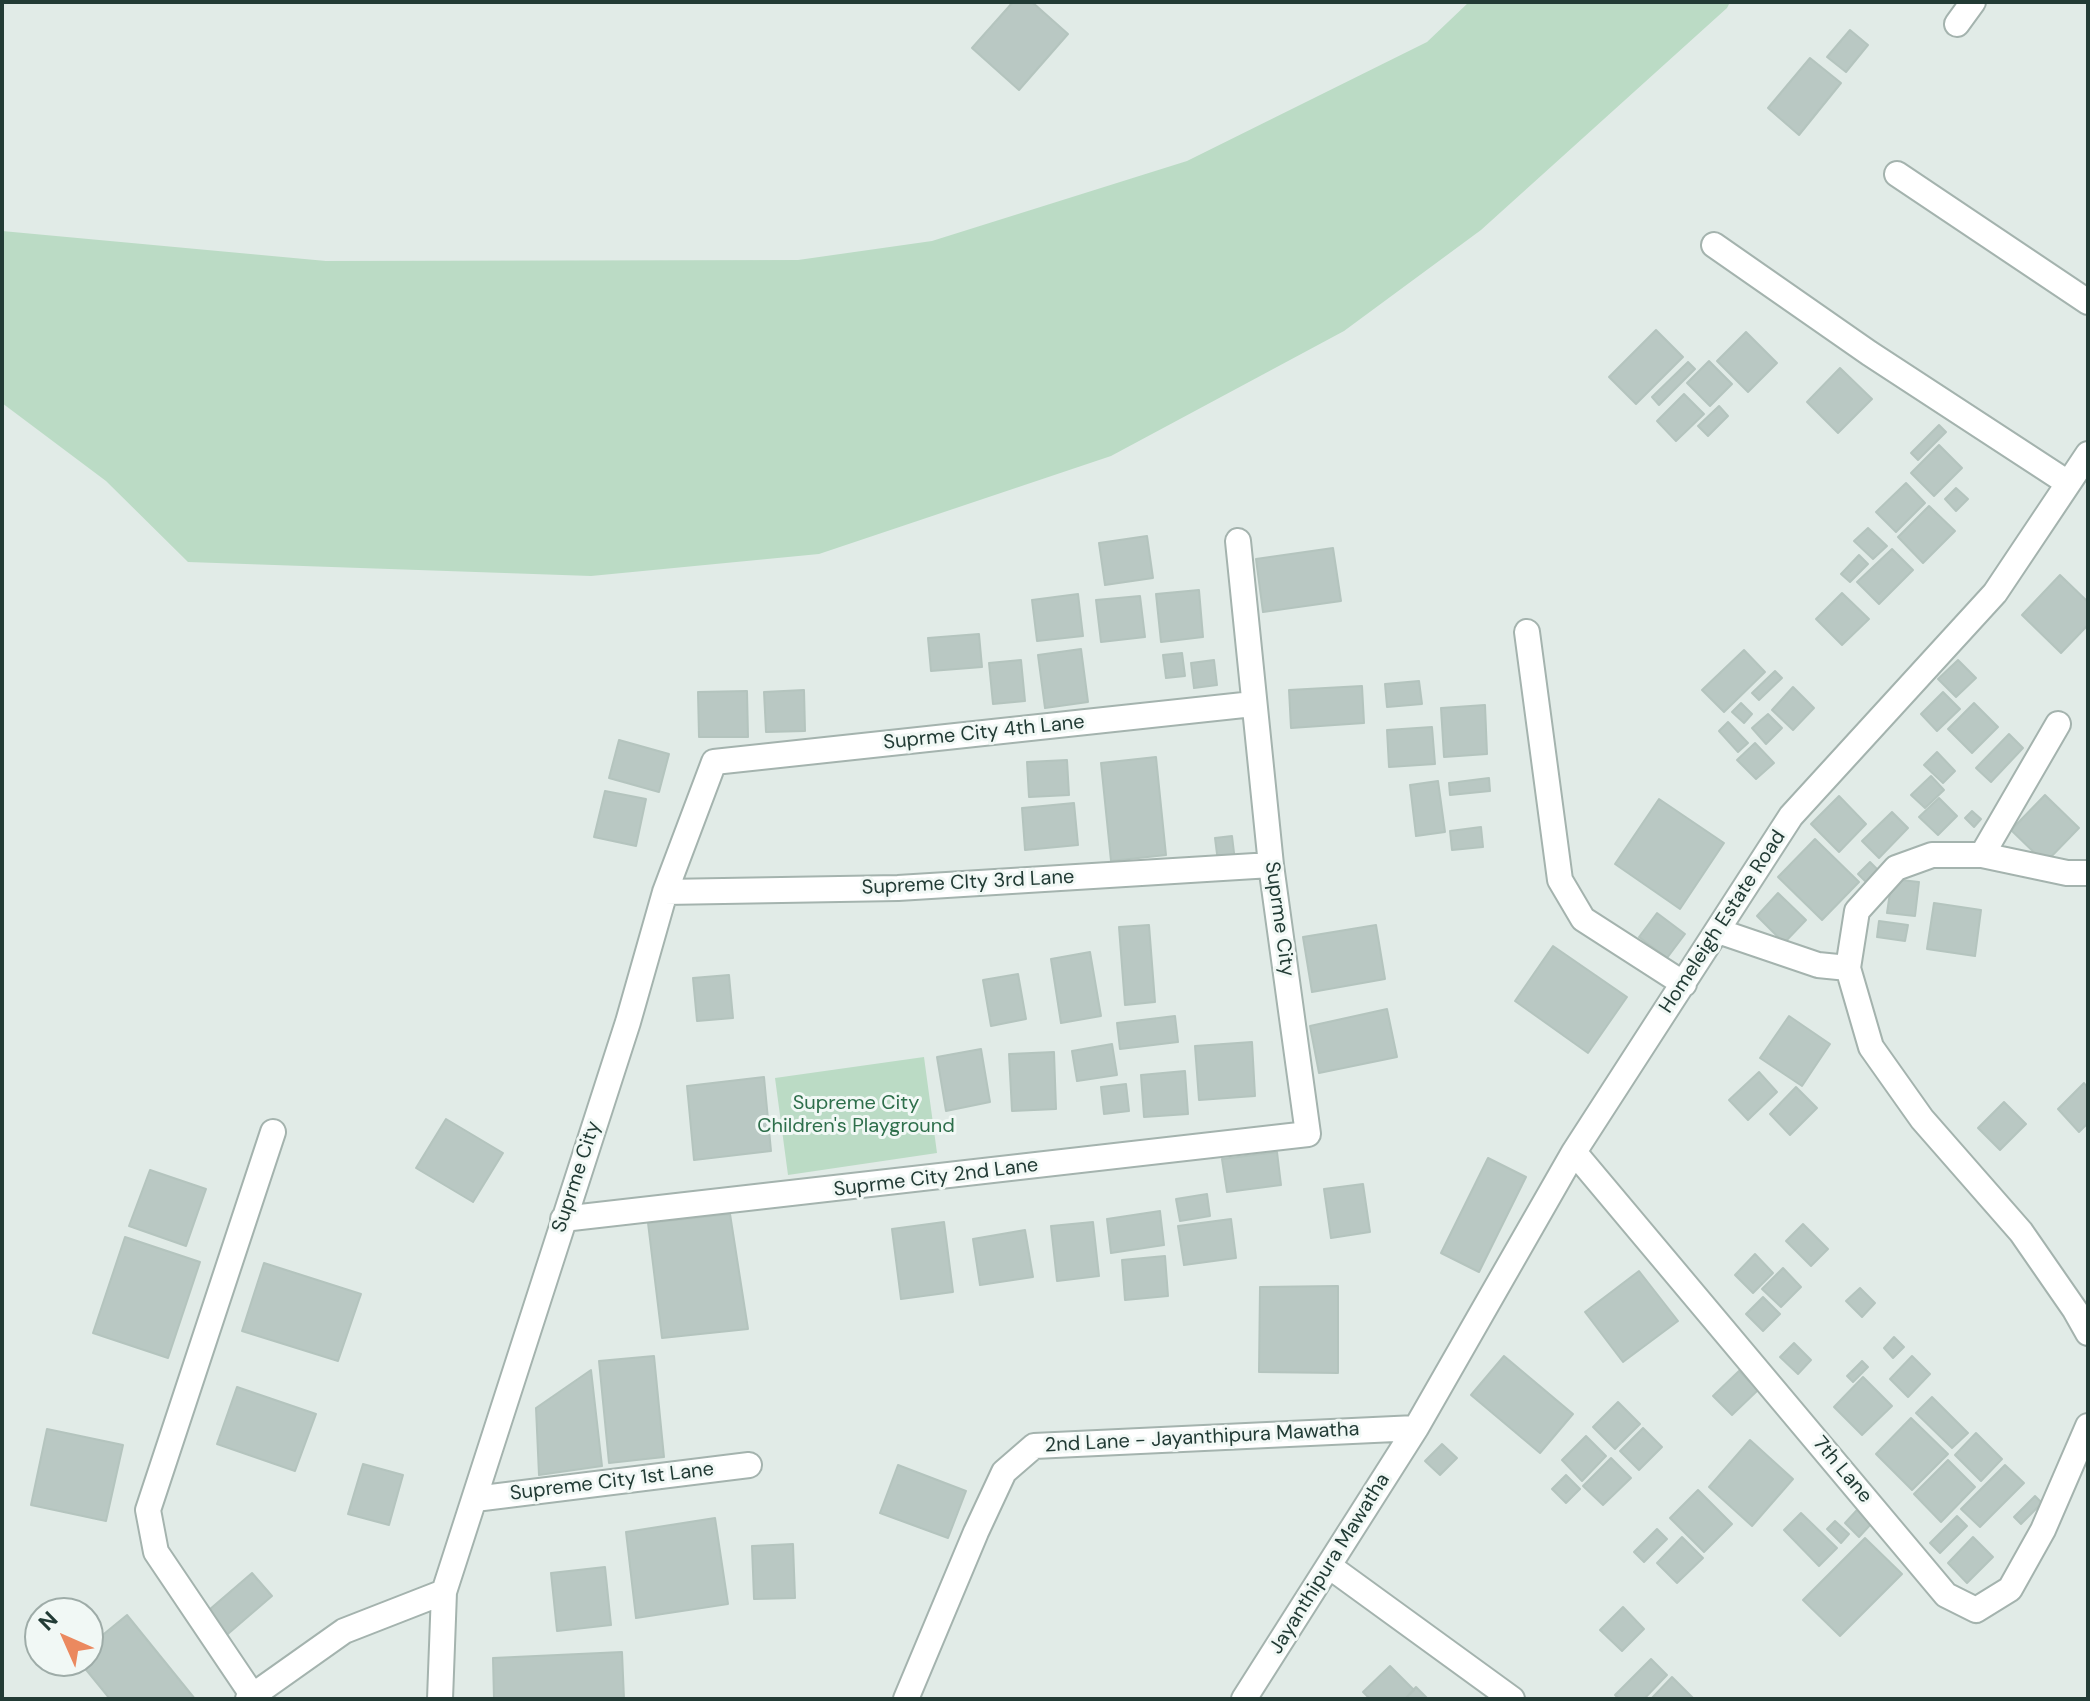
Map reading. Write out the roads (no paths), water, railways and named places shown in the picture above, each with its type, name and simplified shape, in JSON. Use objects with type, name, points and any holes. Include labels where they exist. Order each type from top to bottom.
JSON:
[{"type":"street","points":[[1957,24],[1973,2]]},
{"type":"street","points":[[1897,174],[2088,302]]},
{"type":"street","points":[[1714,245],[1869,353],[2068,483]]},
{"type":"street","name":"Homeleigh Estate Road","points":[[1416,1428],[1574,1152],[1791,816],[1995,593],[2087,456]]},
{"type":"street","name":"Suprme City","points":[[1238,541],[1271,865],[1308,1134]]},
{"type":"street","points":[[1527,632],[1560,880],[1583,919],[1684,984]]},
{"type":"street","name":"Suprme City 4th Lane","points":[[714,762],[1253,704]]},
{"type":"street","points":[[1982,855],[2058,724]]},
{"type":"street","name":"Suprme City","points":[[440,1699],[444,1592],[628,1022],[665,892],[714,762]]},
{"type":"street","points":[[2088,873],[2067,873],[1982,855],[1932,855],[1896,868],[1857,911],[1848,968],[1871,1047],[1922,1119],[2021,1232],[2088,1333]]},
{"type":"street","name":"Supreme CIty 3rd Lane","points":[[665,892],[898,888],[1271,865]]},
{"type":"street","points":[[1718,931],[1818,965],[1848,968]]},
{"type":"street","points":[[273,1132],[148,1510],[156,1552],[250,1698],[344,1631],[444,1592]]},
{"type":"street","name":"Suprme City 2nd Lane","points":[[563,1219],[1308,1134]]},
{"type":"street","name":"7th Lane","points":[[1574,1152],[1946,1595],[1976,1610],[2010,1589],[2043,1530],[2088,1426]]},
{"type":"street","name":"Jayanthipura Mawatha","points":[[1244,1699],[1416,1428]]},
{"type":"street","name":"2nd Lane - Jayanthipura Mawatha","points":[[906,1699],[1004,1472],[1034,1446],[1416,1428]]},
{"type":"street","name":"Supreme City 1st Lane","points":[[475,1499],[749,1465]]},
{"type":"street","points":[[1329,1566],[1512,1699]]},
{"type":"park label","name":"Supreme City Children's Playground","points":[[856,1116]]}]
